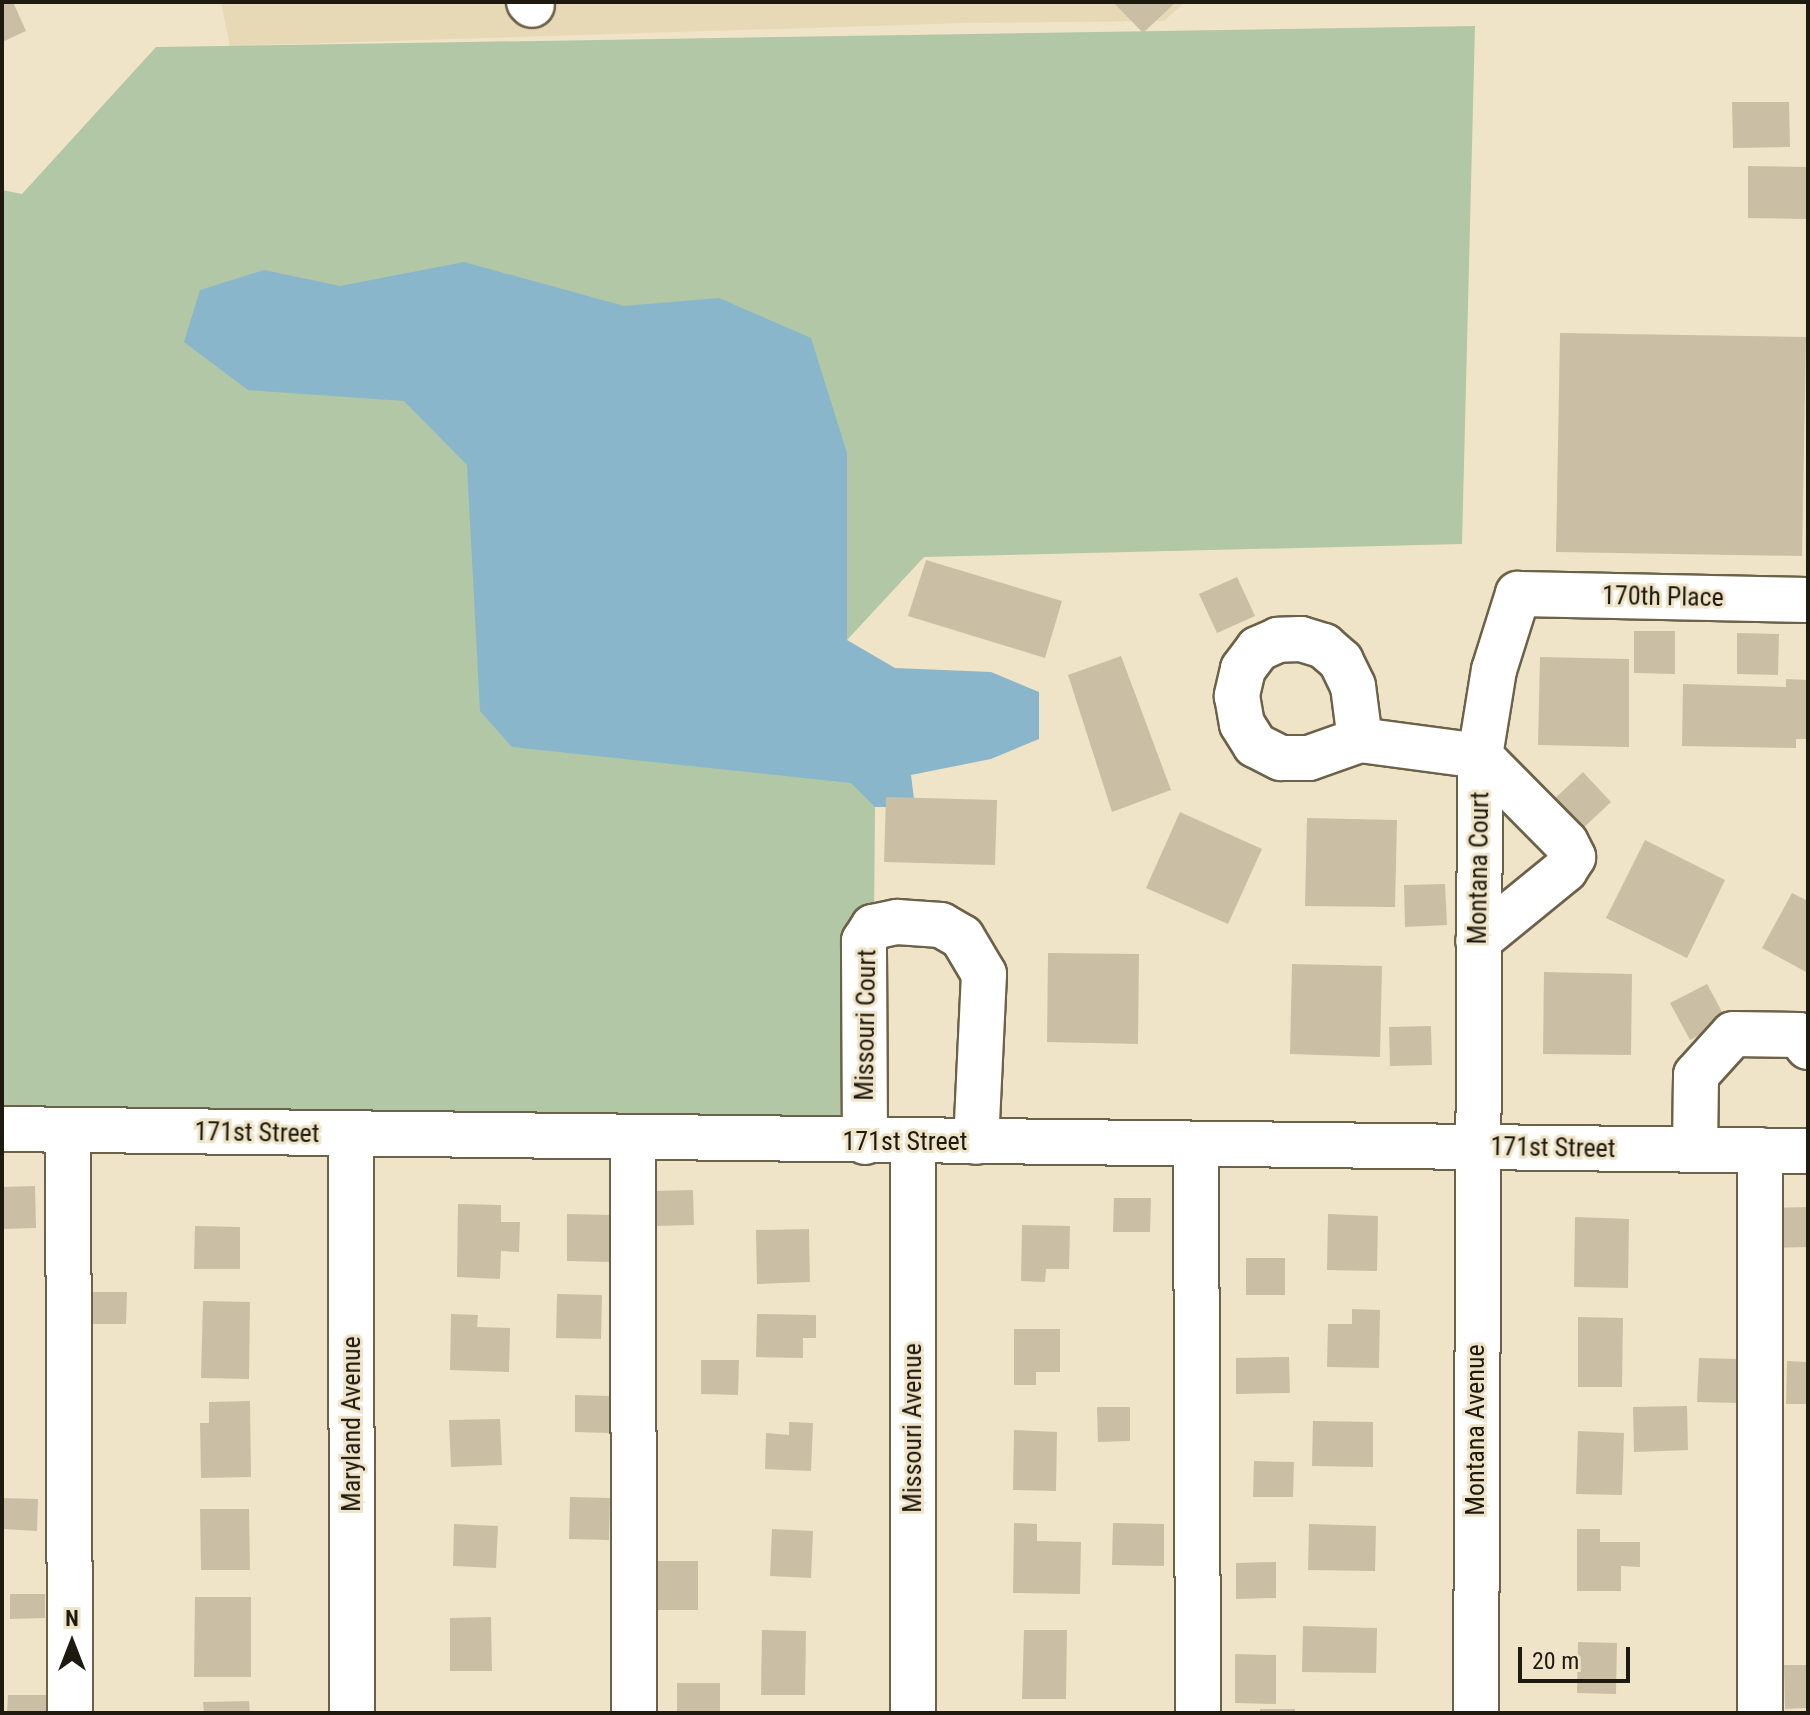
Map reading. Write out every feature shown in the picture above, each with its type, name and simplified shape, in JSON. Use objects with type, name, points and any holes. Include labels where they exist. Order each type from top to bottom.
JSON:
[{"type":"street","name":"170th Place","points":[[1518,594],[1808,600]]},
{"type":"street","name":"Montana Court","points":[[1476,1147],[1480,756],[1494,670],[1518,594]]},
{"type":"street","points":[[1360,740],[1480,756],[1559,835],[1573,857],[1565,870],[1478,941]]},
{"type":"street","name":"Missouri Court","points":[[865,1142],[864,941],[873,927],[918,922],[962,937],[984,974],[976,1142]]},
{"type":"street","points":[[1695,1149],[1696,1075],[1733,1034],[1799,1035],[1808,1047]]},
{"type":"street","name":"171st Street","points":[[2,1129],[913,1143],[1808,1151]]},
{"type":"street","points":[[68,1130],[70,1713]]},
{"type":"street","name":"Maryland Avenue","points":[[351,1135],[352,1713]]},
{"type":"street","points":[[633,1139],[634,1713]]},
{"type":"street","name":"Missouri Avenue","points":[[913,1143],[913,1713]]},
{"type":"street","points":[[1196,1144],[1198,1713]]},
{"type":"street","name":"Montana Avenue","points":[[1476,1147],[1476,1713]]},
{"type":"street","points":[[1760,1150],[1760,1713]]},
{"type":"shaded area","points":[[221,2],[1185,2],[1164,21],[966,23],[230,46]]},
{"type":"green space","points":[[1475,26],[1462,544],[924,557],[847,640],[875,807],[872,1142],[2,1128],[2,190],[22,194],[156,47]]},
{"type":"water","points":[[464,262],[624,306],[719,298],[811,338],[847,453],[847,640],[895,668],[991,672],[1039,692],[1039,739],[991,759],[911,775],[915,807],[875,807],[851,783],[512,747],[480,711],[467,465],[404,401],[248,390],[184,342],[200,290],[264,270],[340,286]]},
{"type":"building","points":[[2,2],[13,2],[26,31],[2,42]]},
{"type":"building","points":[[1113,2],[1176,2],[1143,33]]},
{"type":"building","points":[[1732,102],[1789,102],[1790,147],[1733,148]]},
{"type":"building","points":[[1748,166],[1808,167],[1808,219],[1748,218]]},
{"type":"building","points":[[1560,333],[1806,337],[1802,556],[1556,552]]},
{"type":"building","points":[[926,560],[1062,601],[1045,658],[908,616]]},
{"type":"building","points":[[1237,577],[1255,616],[1217,633],[1199,594]]},
{"type":"building","points":[[1634,631],[1675,631],[1675,674],[1634,673]]},
{"type":"building","points":[[1737,633],[1779,634],[1778,675],[1737,674]]},
{"type":"building","points":[[1121,656],[1171,790],[1112,812],[1068,675]]},
{"type":"building","points":[[1540,657],[1629,659],[1629,747],[1538,745]]},
{"type":"building","points":[[1786,679],[1808,680],[1808,739],[1796,739],[1796,748],[1682,746],[1683,684],[1786,687]]},
{"type":"building","points":[[1583,772],[1611,802],[1580,831],[1551,802]]},
{"type":"building","points":[[886,797],[997,800],[995,865],[884,862]]},
{"type":"building","points":[[1180,812],[1262,849],[1228,924],[1146,888]]},
{"type":"building","points":[[1307,818],[1397,820],[1395,907],[1305,906]]},
{"type":"building","points":[[1645,840],[1725,880],[1687,958],[1606,918]]},
{"type":"building","points":[[1445,884],[1447,925],[1405,927],[1404,885]]},
{"type":"building","points":[[1792,893],[1808,901],[1808,973],[1762,948]]},
{"type":"building","points":[[1048,953],[1139,954],[1138,1044],[1047,1042]]},
{"type":"building","points":[[1292,964],[1382,966],[1380,1057],[1290,1054]]},
{"type":"building","points":[[1544,972],[1632,974],[1631,1055],[1543,1054]]},
{"type":"building","points":[[1707,984],[1727,1021],[1690,1040],[1670,1003]]},
{"type":"building","points":[[1431,1026],[1432,1065],[1390,1066],[1389,1027]]},
{"type":"building","points":[[35,1186],[36,1228],[2,1229],[2,1187]]},
{"type":"building","points":[[693,1190],[694,1225],[654,1226],[653,1191]]},
{"type":"building","points":[[1114,1198],[1151,1198],[1150,1232],[1113,1232]]},
{"type":"building","points":[[458,1204],[501,1205],[501,1222],[520,1222],[519,1252],[501,1251],[500,1279],[457,1277]]},
{"type":"building","points":[[1808,1207],[1808,1247],[1773,1248],[1772,1208]]},
{"type":"building","points":[[567,1214],[611,1215],[611,1262],[567,1261]]},
{"type":"building","points":[[1328,1214],[1378,1216],[1377,1271],[1327,1270]]},
{"type":"building","points":[[1575,1217],[1629,1219],[1628,1288],[1574,1287]]},
{"type":"building","points":[[1022,1225],[1070,1226],[1069,1269],[1046,1269],[1045,1282],[1021,1281]]},
{"type":"building","points":[[195,1226],[240,1227],[240,1269],[194,1269]]},
{"type":"building","points":[[809,1229],[810,1282],[757,1284],[756,1230]]},
{"type":"building","points":[[1246,1258],[1285,1258],[1285,1295],[1246,1295]]},
{"type":"building","points":[[91,1292],[127,1292],[126,1324],[90,1324]]},
{"type":"building","points":[[557,1294],[602,1295],[601,1339],[556,1338]]},
{"type":"building","points":[[203,1301],[250,1302],[249,1379],[201,1378]]},
{"type":"building","points":[[1352,1309],[1380,1310],[1379,1368],[1327,1367],[1328,1324],[1352,1324]]},
{"type":"building","points":[[451,1314],[478,1315],[477,1327],[510,1328],[509,1372],[450,1370]]},
{"type":"building","points":[[757,1314],[816,1315],[816,1338],[803,1338],[803,1358],[756,1357]]},
{"type":"building","points":[[1578,1317],[1623,1318],[1622,1387],[1578,1387]]},
{"type":"building","points":[[1014,1329],[1060,1329],[1060,1372],[1036,1372],[1036,1385],[1014,1385]]},
{"type":"building","points":[[1289,1357],[1290,1393],[1236,1394],[1236,1358]]},
{"type":"building","points":[[1699,1358],[1740,1359],[1739,1403],[1697,1402]]},
{"type":"building","points":[[701,1360],[739,1360],[738,1395],[701,1394]]},
{"type":"building","points":[[1787,1361],[1808,1362],[1808,1404],[1786,1404]]},
{"type":"building","points":[[575,1395],[611,1396],[610,1433],[575,1432]]},
{"type":"building","points":[[250,1401],[251,1477],[201,1478],[200,1423],[209,1423],[209,1402]]},
{"type":"building","points":[[1687,1406],[1688,1450],[1634,1452],[1633,1407]]},
{"type":"building","points":[[1097,1407],[1130,1407],[1130,1441],[1098,1442]]},
{"type":"building","points":[[500,1419],[502,1465],[451,1467],[449,1420]]},
{"type":"building","points":[[1313,1421],[1373,1422],[1373,1467],[1312,1466]]},
{"type":"building","points":[[789,1422],[813,1423],[811,1471],[765,1469],[766,1433],[789,1435]]},
{"type":"building","points":[[1014,1430],[1057,1432],[1056,1491],[1013,1490]]},
{"type":"building","points":[[1578,1431],[1624,1433],[1622,1495],[1576,1494]]},
{"type":"building","points":[[1254,1461],[1294,1462],[1293,1497],[1253,1497]]},
{"type":"building","points":[[570,1497],[610,1498],[609,1540],[569,1539]]},
{"type":"building","points":[[2,1498],[38,1499],[37,1531],[2,1529]]},
{"type":"building","points":[[200,1509],[249,1509],[250,1570],[201,1570]]},
{"type":"building","points":[[1014,1523],[1037,1524],[1037,1541],[1081,1542],[1080,1594],[1013,1593]]},
{"type":"building","points":[[1113,1523],[1164,1524],[1164,1566],[1112,1565]]},
{"type":"building","points":[[454,1524],[498,1526],[496,1568],[453,1566]]},
{"type":"building","points":[[1309,1524],[1376,1526],[1375,1571],[1308,1570]]},
{"type":"building","points":[[772,1529],[813,1531],[811,1578],[770,1576]]},
{"type":"building","points":[[1577,1529],[1600,1529],[1600,1542],[1640,1542],[1640,1567],[1621,1566],[1621,1591],[1577,1591]]},
{"type":"building","points":[[657,1561],[698,1561],[698,1610],[657,1610]]},
{"type":"building","points":[[1276,1562],[1276,1598],[1236,1599],[1236,1563]]},
{"type":"building","points":[[10,1594],[45,1594],[45,1618],[10,1619]]},
{"type":"building","points":[[195,1597],[251,1597],[251,1677],[194,1677]]},
{"type":"building","points":[[491,1617],[492,1671],[450,1671],[450,1618]]},
{"type":"building","points":[[1303,1626],[1377,1628],[1376,1673],[1302,1672]]},
{"type":"building","points":[[762,1630],[806,1631],[805,1695],[761,1695]]},
{"type":"building","points":[[1024,1630],[1067,1630],[1066,1699],[1022,1699]]},
{"type":"building","points":[[1578,1642],[1617,1643],[1616,1694],[1577,1693]]},
{"type":"building","points":[[1235,1654],[1276,1655],[1276,1704],[1235,1703]]},
{"type":"building","points":[[1784,1665],[1808,1665],[1808,1708],[1785,1709]]},
{"type":"building","points":[[677,1683],[720,1683],[720,1713],[677,1713]]},
{"type":"building","points":[[8,1695],[53,1695],[52,1713],[7,1713]]},
{"type":"building","points":[[249,1701],[250,1713],[204,1713],[203,1702]]},
{"type":"building","points":[[1260,1709],[1295,1709],[1295,1713],[1260,1713]]}]
